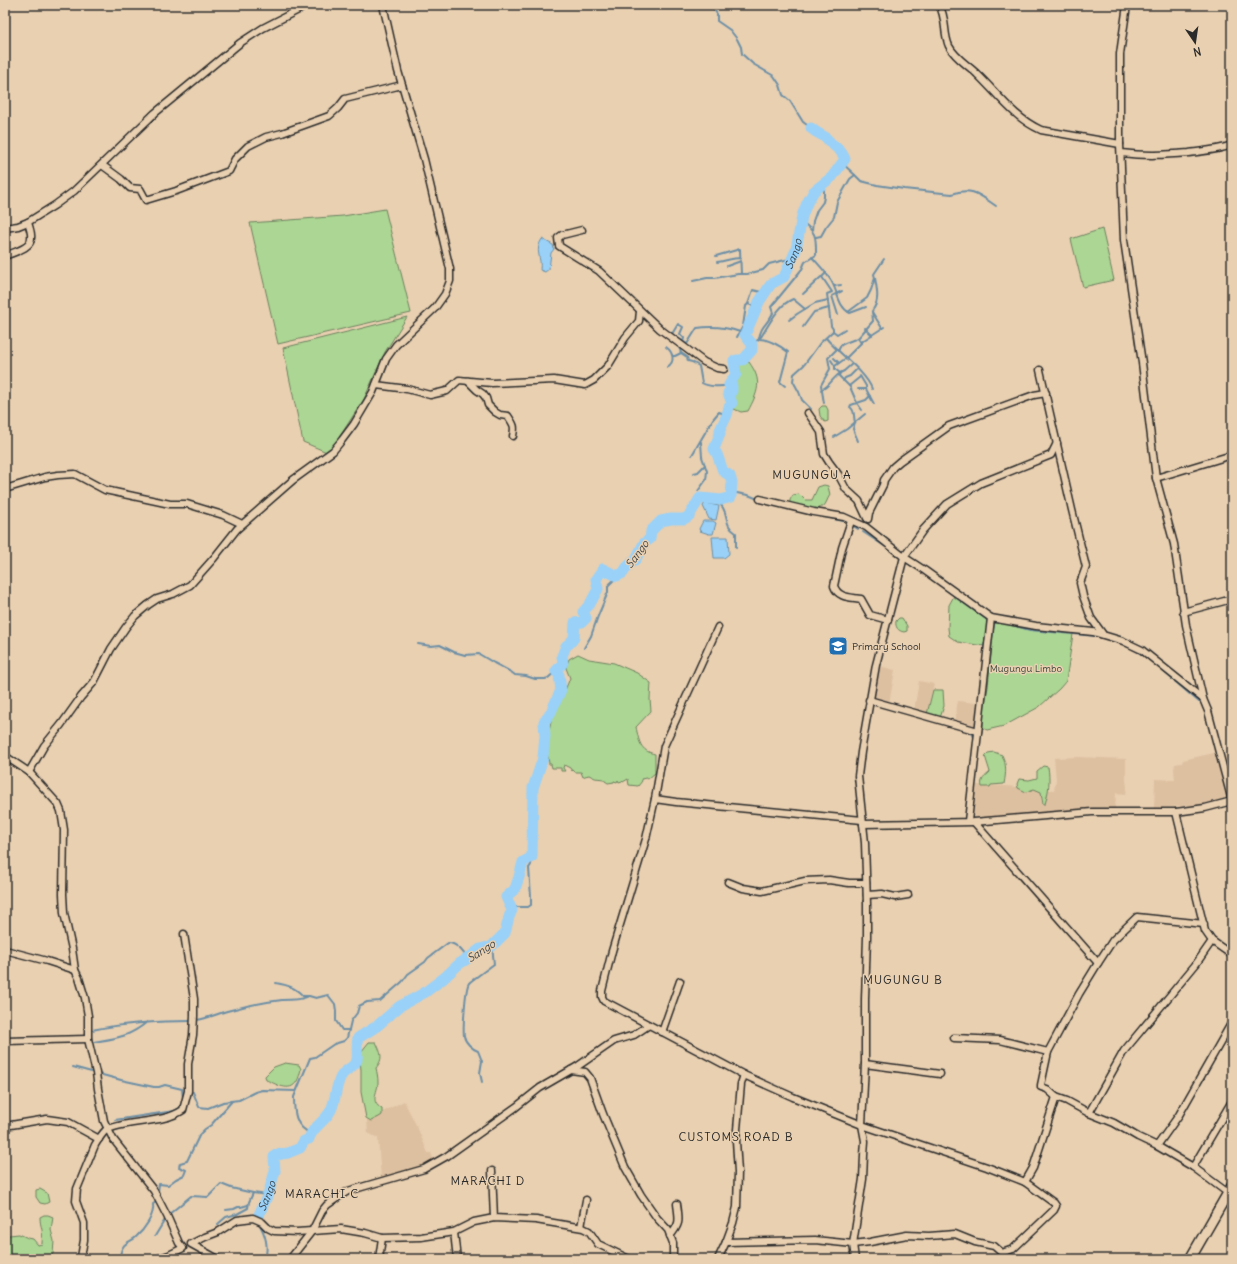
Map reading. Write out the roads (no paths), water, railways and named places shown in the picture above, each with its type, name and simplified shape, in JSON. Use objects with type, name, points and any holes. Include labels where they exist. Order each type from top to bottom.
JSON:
[{"type":"main road","points":[[1190,1259],[1230,1190]]},
{"type":"street","points":[[5,228],[18,226],[28,222],[74,191],[155,113],[240,43],[263,28],[308,5]]},
{"type":"street","points":[[29,772],[44,746],[61,725],[80,697],[94,682],[112,649],[135,616],[157,599],[173,594],[190,585],[237,529],[258,509],[292,480],[333,451],[354,424],[376,385],[386,359],[396,345],[435,308],[450,281],[450,269],[424,159],[402,85],[383,5]]},
{"type":"street","points":[[939,5],[943,11],[945,34],[950,47],[959,59],[977,73],[1012,111],[1030,125],[1041,130],[1120,144]]},
{"type":"street","points":[[655,799],[863,822],[971,821],[1092,812],[1176,812],[1205,808],[1232,801],[1208,711],[1203,699],[1183,612],[1174,544],[1156,478],[1142,363],[1124,240],[1120,144],[1120,54],[1127,5]]},
{"type":"street","points":[[102,165],[121,179],[130,188],[140,189],[146,200],[176,192],[229,171],[235,159],[248,146],[266,137],[329,116],[338,108],[345,98],[402,85]]},
{"type":"street","points":[[1121,153],[1161,156],[1218,150],[1232,145]]},
{"type":"street","points":[[5,256],[25,248],[30,243],[31,238],[28,222]]},
{"type":"street","points":[[582,230],[562,235],[558,238],[559,246],[599,271],[640,312],[704,362],[717,368],[724,369]]},
{"type":"street","points":[[639,321],[640,312]]},
{"type":"street","points":[[376,385],[408,389],[430,395],[447,391],[459,380],[492,383],[554,380],[585,385],[594,380],[608,366],[625,338],[639,321],[648,318]]},
{"type":"street","points":[[1040,370],[1086,567],[1080,583],[1082,596],[1091,618],[1102,633]]},
{"type":"street","points":[[468,381],[483,394],[488,405],[500,415],[508,416],[515,428],[513,436]]},
{"type":"street","points":[[866,527],[868,513],[883,485],[884,480],[894,467],[932,438],[949,426],[1034,395],[1046,393]]},
{"type":"street","points":[[808,412],[820,432],[824,454],[838,474],[846,489],[859,501],[868,519]]},
{"type":"street","points":[[1051,455],[1057,443]]},
{"type":"street","points":[[855,1259],[853,1244],[864,1168],[865,1141],[862,1126],[868,937],[863,822],[858,776],[869,700],[876,665],[904,557],[923,530],[946,504],[981,483],[1051,455],[1058,456],[1061,462]]},
{"type":"street","points":[[1156,478],[1232,455]]},
{"type":"street","points":[[5,490],[45,477],[75,474],[105,490],[170,504],[187,504],[223,515],[240,523]]},
{"type":"street","points":[[760,499],[844,518],[866,527],[904,557],[991,618],[1036,626],[1102,633],[1123,640],[1142,650],[1203,699]]},
{"type":"street","points":[[851,521],[842,548],[834,586],[839,594],[861,599],[870,615],[888,620]]},
{"type":"street","points":[[1183,612],[1232,599]]},
{"type":"street","points":[[991,618],[978,731],[971,821],[1098,963]]},
{"type":"street","points":[[718,627],[664,746],[655,799],[646,839],[612,951],[602,991],[604,1001],[744,1075],[792,1097],[862,1126],[987,1167],[1025,1182],[1054,1202],[1056,1206],[1054,1210],[1022,1241],[1000,1256],[994,1246],[975,1242],[955,1234],[929,1236],[907,1235],[853,1244],[815,1240],[726,1242]]},
{"type":"street","points":[[869,700],[978,731]]},
{"type":"street","points":[[5,756],[29,772],[58,804],[62,811],[64,830],[64,913],[72,949],[74,970],[79,978],[85,998],[88,1016],[88,1039],[96,1073],[104,1121],[107,1129],[119,1148],[154,1191],[179,1243],[183,1248]]},
{"type":"street","points":[[1176,812],[1208,937],[1212,942],[1232,955]]},
{"type":"street","points":[[728,882],[743,888],[762,891],[805,882],[829,880],[849,883],[866,883]]},
{"type":"street","points":[[867,895],[882,894],[895,897],[908,895]]},
{"type":"street","points":[[1204,924],[1137,917],[1113,940],[1098,963],[1048,1052],[1041,1085],[1056,1097],[1114,1123],[1157,1146],[1230,1190]]},
{"type":"street","points":[[81,1257],[84,1240],[84,1223],[76,1201],[77,1190],[95,1145],[99,1139],[107,1129],[176,1115],[183,1110],[188,1091],[188,1064],[193,1035],[194,1016],[194,999],[184,934]]},
{"type":"street","points":[[1089,1113],[1124,1051],[1196,964],[1212,942]]},
{"type":"street","points":[[5,950],[74,970]]},
{"type":"street","points":[[662,1032],[680,981]]},
{"type":"street","points":[[1157,1146],[1179,1115],[1232,1022]]},
{"type":"street","points":[[290,1259],[312,1231],[322,1211],[327,1205],[337,1198],[348,1191],[424,1169],[446,1156],[516,1107],[540,1088],[571,1070],[614,1041],[634,1034],[649,1025]]},
{"type":"street","points":[[954,1038],[1000,1040],[1048,1052]]},
{"type":"street","points":[[5,1042],[88,1039]]},
{"type":"street","points":[[865,1064],[940,1074]]},
{"type":"street","points":[[571,1070],[585,1072],[590,1078],[625,1167],[640,1195],[668,1230],[673,1243],[673,1259]]},
{"type":"street","points":[[718,1259],[734,1223],[737,1207],[738,1172],[736,1141],[741,1084],[744,1075]]},
{"type":"street","points":[[1025,1182],[1033,1168],[1056,1097]]},
{"type":"street","points":[[1193,1167],[1232,1101]]},
{"type":"street","points":[[11,1125],[47,1119],[68,1122],[99,1139]]},
{"type":"street","points":[[492,1170],[494,1218]]},
{"type":"street","points":[[581,1227],[586,1200]]},
{"type":"street","points":[[670,1236],[677,1228],[679,1219],[677,1204]]},
{"type":"street","points":[[156,1259],[169,1255],[218,1232],[237,1220],[253,1218],[262,1222],[274,1231],[297,1232],[341,1229],[365,1232],[382,1238],[421,1237],[454,1232],[474,1222],[494,1218],[536,1220],[581,1227],[589,1231],[598,1244],[629,1259]]},
{"type":"street","points":[[454,1232],[457,1259]]},
{"type":"street","points":[[379,1259],[382,1238]]},
{"type":"street","points":[[191,1244],[218,1259]]},
{"type":"water","points":[[542,239],[553,245],[554,249],[551,253],[549,269],[545,272],[540,270],[538,251]]},
{"type":"water","points":[[705,503],[719,506],[716,520],[709,519],[703,506]]},
{"type":"water","points":[[703,521],[713,521],[716,523],[713,534],[700,531],[699,529]]},
{"type":"water","points":[[712,537],[728,537],[729,554],[724,558],[714,558]]},
{"type":"waterway","name":"Sango","points":[[711,5],[717,14],[717,21],[730,30],[737,39],[741,47],[742,54],[753,64],[774,76],[780,85],[783,95],[790,101],[803,122],[811,128]]},
{"type":"waterway","name":"Sango","points":[[258,1217],[269,1192],[275,1171],[274,1157],[276,1155],[288,1153],[300,1148],[304,1141],[309,1139],[313,1131],[329,1114],[333,1106],[340,1078],[357,1060],[358,1038],[377,1026],[400,1006],[424,993],[480,949],[492,946],[505,933],[512,910],[506,897],[515,889],[523,862],[532,857],[533,788],[543,758],[545,736],[544,722],[551,712],[561,690],[559,675],[556,671],[563,663],[562,656],[566,646],[574,638],[575,623],[582,622],[586,618],[583,612],[590,604],[598,589],[596,579],[603,569],[617,576],[623,573],[636,559],[644,543],[650,539],[651,531],[661,521],[684,519],[689,516],[700,498],[721,500],[731,497],[732,483],[730,476],[723,471],[714,449],[720,434],[720,430],[732,403],[728,393],[732,391],[732,386],[729,385],[736,374],[734,361],[743,360],[752,350],[752,344],[745,335],[759,302],[771,284],[784,277],[796,250],[802,216],[807,203],[814,191],[832,177],[845,159],[841,152],[826,138],[811,128]]},
{"type":"waterway","points":[[816,237],[821,236],[834,217],[837,202],[850,179],[855,175],[842,163]]},
{"type":"waterway","points":[[855,175],[861,181],[877,185],[952,194],[965,191],[976,193],[996,206]]},
{"type":"waterway","points":[[812,231],[813,221],[817,210],[823,202],[824,183]]},
{"type":"waterway","points":[[752,344],[759,339],[763,328],[773,313],[771,307],[802,269],[805,262],[816,255],[816,243],[813,232],[801,221]]},
{"type":"waterway","points":[[716,256],[740,249],[741,274]]},
{"type":"waterway","points":[[812,257],[833,283],[840,302],[846,310],[850,313],[866,307]]},
{"type":"waterway","points":[[717,262],[741,258]]},
{"type":"waterway","points":[[693,281],[747,274],[763,270],[769,264],[793,258]]},
{"type":"waterway","points":[[848,312],[867,298],[875,278],[874,274],[884,259]]},
{"type":"waterway","points":[[727,266],[741,261]]},
{"type":"waterway","points":[[811,409],[802,400],[793,381],[794,374],[804,365],[820,343],[833,331],[827,294],[832,292],[822,277],[826,273]]},
{"type":"waterway","points":[[803,294],[821,277]]},
{"type":"waterway","points":[[838,351],[841,345],[858,338],[873,321],[872,311],[875,307],[877,299],[875,278]]},
{"type":"waterway","points":[[834,286],[841,285]]},
{"type":"waterway","points":[[748,304],[753,290],[765,293]]},
{"type":"waterway","points":[[838,315],[832,296],[842,291]]},
{"type":"waterway","points":[[759,337],[761,337],[779,310],[793,299],[805,309],[815,303],[828,300]]},
{"type":"waterway","points":[[737,337],[743,326],[746,306],[748,304],[757,307]]},
{"type":"waterway","points":[[803,327],[814,312],[829,308]]},
{"type":"waterway","points":[[789,320],[805,309]]},
{"type":"waterway","points":[[872,312],[882,328]]},
{"type":"waterway","points":[[683,342],[684,338],[680,334],[683,327],[678,324],[672,334],[687,344],[697,328],[718,327],[740,332]]},
{"type":"waterway","points":[[858,338],[861,343],[884,327]]},
{"type":"waterway","points":[[865,328],[872,335]]},
{"type":"waterway","points":[[833,331],[837,334],[845,329]]},
{"type":"waterway","points":[[826,338],[864,376],[872,389]]},
{"type":"waterway","points":[[759,339],[774,343],[788,352],[780,382],[785,386]]},
{"type":"waterway","points":[[835,366],[846,358],[861,343]]},
{"type":"waterway","points":[[666,347],[672,354],[672,362],[667,367]]},
{"type":"waterway","points":[[679,347],[681,353],[687,357],[688,361],[699,366],[702,383],[715,386],[729,385]]},
{"type":"waterway","points":[[824,403],[821,385],[830,369],[828,358],[836,350]]},
{"type":"waterway","points":[[673,356],[681,353]]},
{"type":"waterway","points":[[834,358],[839,363]]},
{"type":"waterway","points":[[831,360],[835,366],[835,369],[840,373],[852,364]]},
{"type":"waterway","points":[[843,381],[857,369]]},
{"type":"waterway","points":[[840,373],[839,376],[850,387],[862,410]]},
{"type":"waterway","points":[[821,390],[839,374]]},
{"type":"waterway","points":[[860,376],[874,404]]},
{"type":"waterway","points":[[849,386],[860,377]]},
{"type":"waterway","points":[[858,389],[865,389]]},
{"type":"waterway","points":[[858,441],[853,429],[855,422],[854,412],[850,407],[851,405],[866,400],[870,396]]},
{"type":"waterway","points":[[692,455],[713,419],[719,412],[727,415]]},
{"type":"waterway","points":[[834,437],[847,429],[865,414]]},
{"type":"waterway","points":[[698,491],[706,480],[707,471],[702,457],[701,442]]},
{"type":"waterway","points":[[694,473],[698,472],[705,465]]},
{"type":"waterway","points":[[731,492],[748,495],[758,499]]},
{"type":"waterway","points":[[710,499],[718,502],[722,506],[728,524],[736,533],[736,547]]},
{"type":"waterway","points":[[817,515],[843,521]]},
{"type":"waterway","points":[[852,525],[858,529]]},
{"type":"waterway","points":[[863,532],[889,549]]},
{"type":"waterway","points":[[584,648],[591,636],[608,592],[608,586],[618,575]]},
{"type":"waterway","points":[[934,581],[941,586]]},
{"type":"waterway","points":[[954,596],[988,622]]},
{"type":"waterway","points":[[890,622],[895,603]]},
{"type":"waterway","points":[[990,652],[994,623],[997,622]]},
{"type":"waterway","points":[[1005,623],[1030,630],[1096,636]]},
{"type":"waterway","points":[[984,649],[986,634]]},
{"type":"waterway","points":[[418,644],[431,646],[440,645],[454,652],[465,655],[479,654],[515,675],[535,679],[548,678],[556,671]]},
{"type":"waterway","points":[[1133,649],[1148,658]]},
{"type":"waterway","points":[[1164,672],[1199,702]]},
{"type":"waterway","points":[[967,731],[972,733],[975,739]]},
{"type":"waterway","points":[[511,907],[528,907],[531,905],[529,868],[532,857]]},
{"type":"waterway","points":[[311,1133],[306,1131],[299,1123],[296,1118],[294,1108],[294,1097],[310,1058],[315,1057],[334,1044],[344,1041],[347,1038],[351,1021],[357,1013],[359,1006],[367,1002],[380,1001],[402,982],[408,974],[448,943],[457,946],[468,959]]},
{"type":"waterway","points":[[482,1082],[480,1073],[482,1061],[478,1051],[469,1045],[464,1036],[466,993],[469,983],[494,964],[492,946]]},
{"type":"waterway","points":[[276,983],[291,987],[303,996],[316,998],[328,995],[335,1004],[336,1021],[342,1030],[349,1030]]},
{"type":"waterway","points":[[197,1020],[254,1004],[306,998],[309,996]]},
{"type":"waterway","points":[[92,1030],[142,1023],[192,1021]]},
{"type":"waterway","points":[[94,1042],[128,1034],[147,1022]]},
{"type":"waterway","points":[[73,1067],[154,1087],[165,1085],[182,1089],[183,1099]]},
{"type":"waterway","points":[[193,1092],[199,1107],[208,1108],[223,1102],[239,1100],[262,1090],[296,1091]]},
{"type":"waterway","points":[[158,1192],[159,1184],[168,1185],[184,1175],[186,1170],[179,1167],[180,1163],[187,1161],[200,1134],[211,1125],[232,1101]]},
{"type":"waterway","points":[[115,1120],[174,1111],[180,1108],[181,1105]]},
{"type":"waterway","points":[[168,1215],[191,1196],[208,1197],[221,1184],[253,1193]]},
{"type":"waterway","points":[[218,1224],[226,1217],[237,1214],[248,1208],[253,1193],[267,1195]]},
{"type":"waterway","points":[[120,1259],[122,1248],[139,1234],[148,1222],[151,1217],[153,1204],[156,1202]]},
{"type":"waterway","points":[[226,1210],[248,1205]]},
{"type":"waterway","points":[[155,1236],[166,1218]]},
{"type":"waterway","name":"Sango","points":[[258,1222],[266,1240],[267,1249],[265,1259]]},
{"type":"place","name":"Primary School","points":[[838,646]]},
{"type":"district","name":"MUGUNGU A","points":[[812,475]]},
{"type":"district","name":"MUGUNGU B","points":[[903,980]]},
{"type":"district","name":"CUSTOMS ROAD B","points":[[736,1137]]},
{"type":"district","name":"MARACHI D","points":[[488,1181]]},
{"type":"district","name":"MARACHI C","points":[[322,1194]]},
{"type":"park label","name":"Mugungu Limbo","points":[[1026,668]]}]
